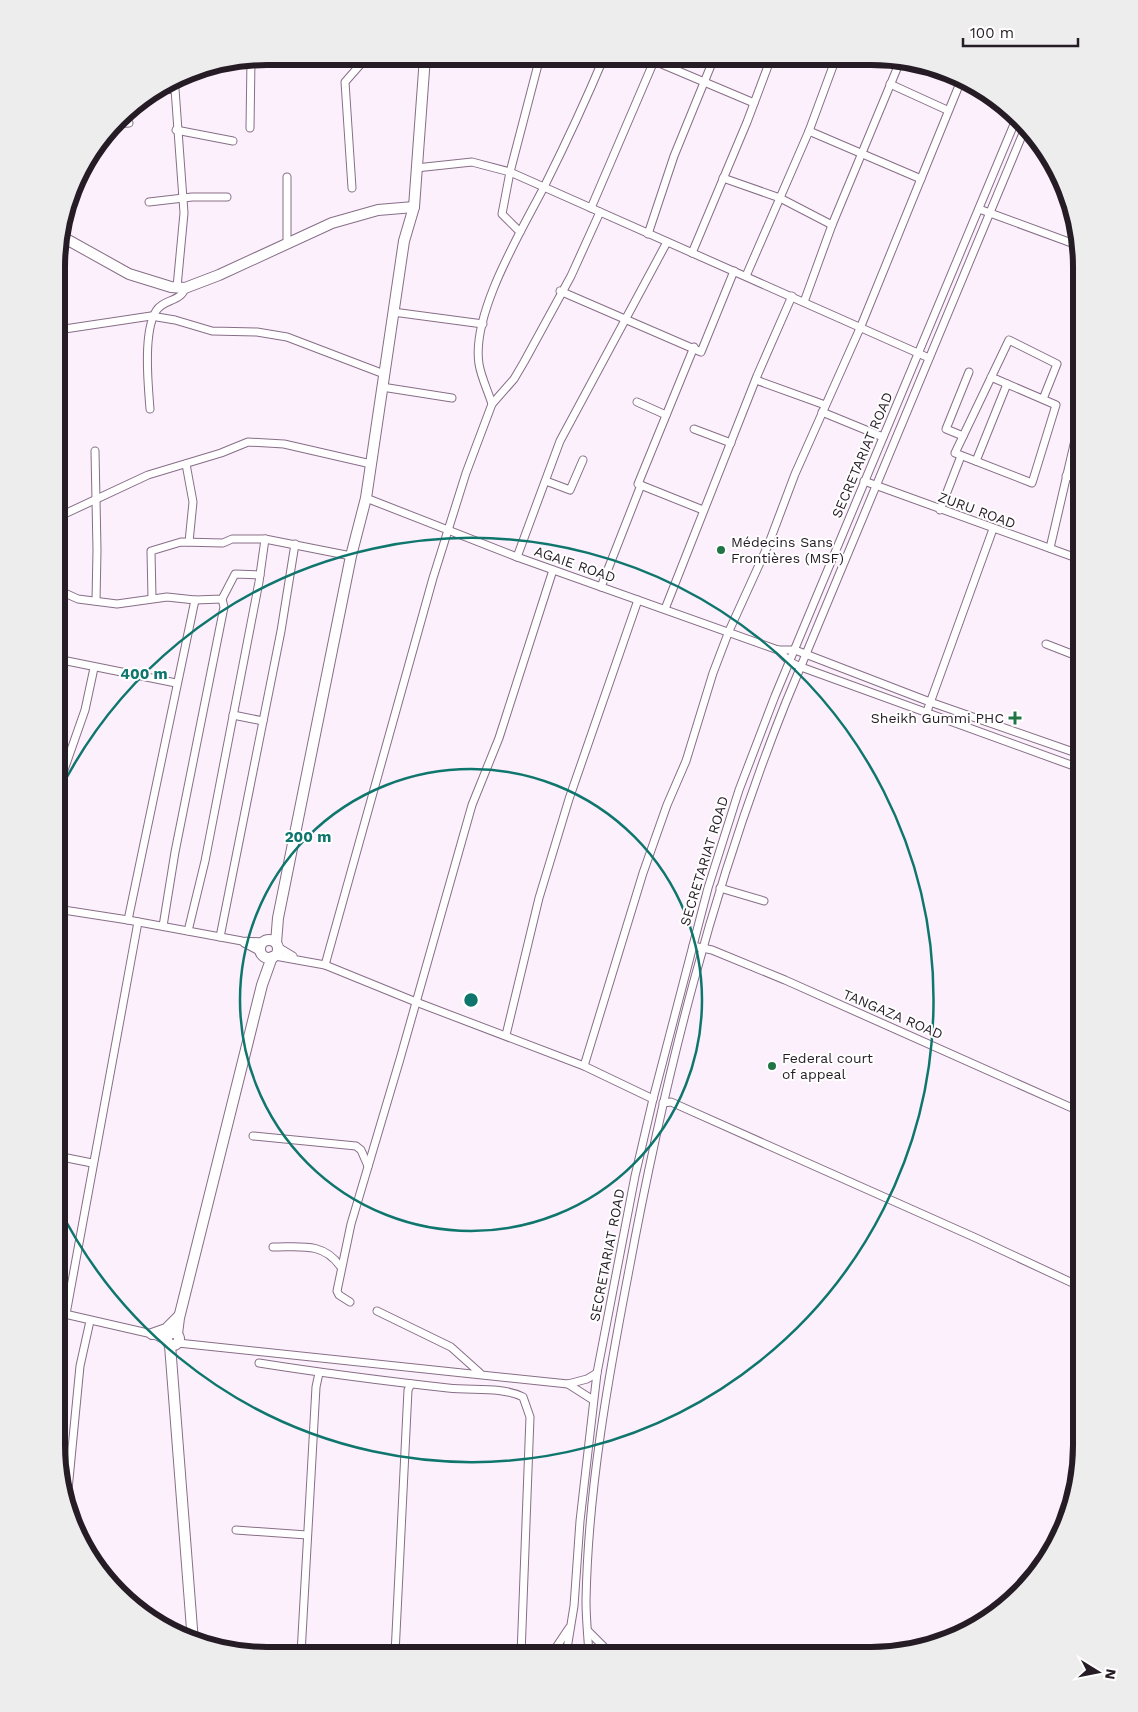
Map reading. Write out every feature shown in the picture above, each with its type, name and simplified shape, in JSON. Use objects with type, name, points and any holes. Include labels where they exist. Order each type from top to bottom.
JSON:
[{"type":"street","points":[[250,128],[252,65]]},
{"type":"street","points":[[352,188],[345,82],[359,65]]},
{"type":"street","points":[[192,1633],[173,1406],[171,1357],[173,1339],[278,918],[351,556],[366,498],[404,241],[414,207],[421,65]]},
{"type":"street","points":[[520,232],[502,214],[510,172],[538,65]]},
{"type":"street","points":[[492,404],[478,364],[483,324],[495,286],[520,232],[544,187],[600,65]]},
{"type":"street","points":[[591,208],[652,65]]},
{"type":"street","points":[[664,65],[754,103]]},
{"type":"street","points":[[648,234],[674,156],[712,65]]},
{"type":"street","points":[[692,253],[768,65]]},
{"type":"street","points":[[746,276],[809,131],[833,65]]},
{"type":"street","points":[[804,302],[832,225],[898,67]]},
{"type":"street","points":[[890,84],[947,110]]},
{"type":"street","points":[[584,1066],[643,874],[667,805],[686,761],[713,673],[729,631],[769,543],[824,408],[861,326],[959,85]]},
{"type":"street","points":[[150,409],[146,357],[154,316],[160,306],[181,296],[184,199],[176,130],[175,89],[171,89]]},
{"type":"street","points":[[125,123],[129,123]]},
{"type":"street","name":"SECRETARIAT ROAD","points":[[567,1647],[597,1373],[653,1099],[693,946],[739,790],[794,650],[1014,124]]},
{"type":"street","points":[[176,130],[233,140]]},
{"type":"street","points":[[809,131],[863,152],[882,164],[921,179]]},
{"type":"street","name":"SECRETARIAT ROAD","points":[[589,1647],[586,1602],[591,1528],[606,1396],[645,1186],[663,1103],[720,888],[752,788],[806,654],[929,358],[1025,137]]},
{"type":"street","points":[[416,168],[472,162],[510,172],[861,326],[929,358]]},
{"type":"street","points":[[287,178],[287,244]]},
{"type":"street","points":[[723,178],[780,198],[832,225]]},
{"type":"street","points":[[149,202],[227,198]]},
{"type":"street","points":[[67,239],[129,274],[181,287],[219,275],[332,223],[378,210],[414,207]]},
{"type":"street","points":[[979,209],[1071,242]]},
{"type":"street","points":[[325,965],[446,531],[492,404],[514,379],[560,291],[571,276],[600,212]]},
{"type":"street","points":[[517,557],[560,441],[667,242]]},
{"type":"street","points":[[560,291],[701,352],[734,271]]},
{"type":"street","points":[[665,609],[703,510],[792,296]]},
{"type":"street","points":[[393,312],[483,324]]},
{"type":"street","points":[[65,329],[154,316],[212,331],[257,332],[287,337],[384,374]]},
{"type":"street","points":[[992,377],[1056,405],[1032,484],[955,453],[1009,340],[1057,364],[1043,399]]},
{"type":"street","points":[[694,348],[638,484],[703,510]]},
{"type":"street","points":[[963,436],[946,429],[969,372]]},
{"type":"street","points":[[756,380],[824,408],[882,437]]},
{"type":"street","points":[[976,461],[1007,384]]},
{"type":"street","points":[[382,387],[452,398]]},
{"type":"street","points":[[637,402],[666,415]]},
{"type":"street","points":[[694,429],[731,443]]},
{"type":"street","points":[[65,514],[148,475],[221,453],[248,442],[284,444],[371,464]]},
{"type":"street","points":[[1050,548],[1073,447]]},
{"type":"street","points":[[95,451],[97,500],[96,601]]},
{"type":"street","points":[[940,510],[961,456]]},
{"type":"street","points":[[546,481],[570,490],[583,460]]},
{"type":"street","points":[[186,464],[193,502],[189,542]]},
{"type":"street","points":[[1066,476],[1073,477]]},
{"type":"street","name":"ZURU ROAD","points":[[864,481],[876,487],[1073,557]]},
{"type":"street","points":[[601,586],[641,485]]},
{"type":"street","name":"AGAIE ROAD","points":[[366,498],[446,531],[778,650]]},
{"type":"street","points":[[926,714],[993,529]]},
{"type":"street","points":[[152,598],[151,552],[176,543],[223,543],[232,539],[265,539],[351,556]]},
{"type":"street","points":[[188,931],[205,861],[260,575],[265,539]]},
{"type":"street","points":[[220,937],[263,721],[295,544]]},
{"type":"street","points":[[350,1302],[337,1293],[340,1266],[472,805],[499,738],[553,570]]},
{"type":"street","points":[[163,926],[175,852],[224,607],[222,599],[236,574],[260,575]]},
{"type":"street","points":[[65,593],[78,599],[118,604],[167,597],[195,600],[222,599]]},
{"type":"street","points":[[128,920],[176,683],[195,600]]},
{"type":"street","points":[[506,1035],[539,898],[563,817],[638,600]]},
{"type":"street","points":[[1046,644],[1073,654]]},
{"type":"street","points":[[778,650],[794,650],[806,654],[930,702],[1073,752]]},
{"type":"street","points":[[778,650],[790,662],[801,667],[1073,766]]},
{"type":"street","points":[[65,661],[176,683]]},
{"type":"street","points":[[65,767],[85,710],[94,668]]},
{"type":"street","points":[[233,715],[263,721]]},
{"type":"street","points":[[720,888],[764,901]]},
{"type":"street","points":[[65,910],[242,941],[295,958],[325,965],[584,1066],[653,1099]]},
{"type":"street","points":[[138,922],[92,1163],[66,1314],[195,1344],[568,1384],[587,1379],[597,1373]]},
{"type":"street","name":"TANGAZA ROAD","points":[[693,946],[704,948],[785,980],[1073,1108]]},
{"type":"street","points":[[663,1103],[672,1102],[976,1238],[1073,1284]]},
{"type":"street","points":[[253,1136],[356,1146],[361,1150],[368,1166]]},
{"type":"street","points":[[65,1158],[92,1163]]},
{"type":"street","points":[[273,1247],[311,1247],[324,1250],[332,1255],[340,1266]]},
{"type":"street","points":[[377,1310],[451,1347],[480,1374]]},
{"type":"street","points":[[153,1334],[166,1328],[179,1316]]},
{"type":"street","points":[[69,1483],[80,1366],[90,1321]]},
{"type":"street","points":[[259,1363],[319,1373],[450,1389],[514,1392],[525,1400],[530,1417],[521,1647]]},
{"type":"street","points":[[301,1647],[316,1387],[319,1373]]},
{"type":"street","points":[[395,1647],[408,1390],[411,1384]]},
{"type":"street","points":[[568,1384],[593,1400]]},
{"type":"street","points":[[236,1530],[307,1534]]},
{"type":"street","points":[[557,1647],[571,1626]]},
{"type":"street","points":[[588,1631],[604,1647]]},
{"type":"place","name":"Médecins Sans Frontières (MSF)","points":[[721,550]]},
{"type":"place","name":"Sheikh Gummi PHC","points":[[1015,718]]},
{"type":"place","name":"Federal court of appeal","points":[[772,1066]]}]
